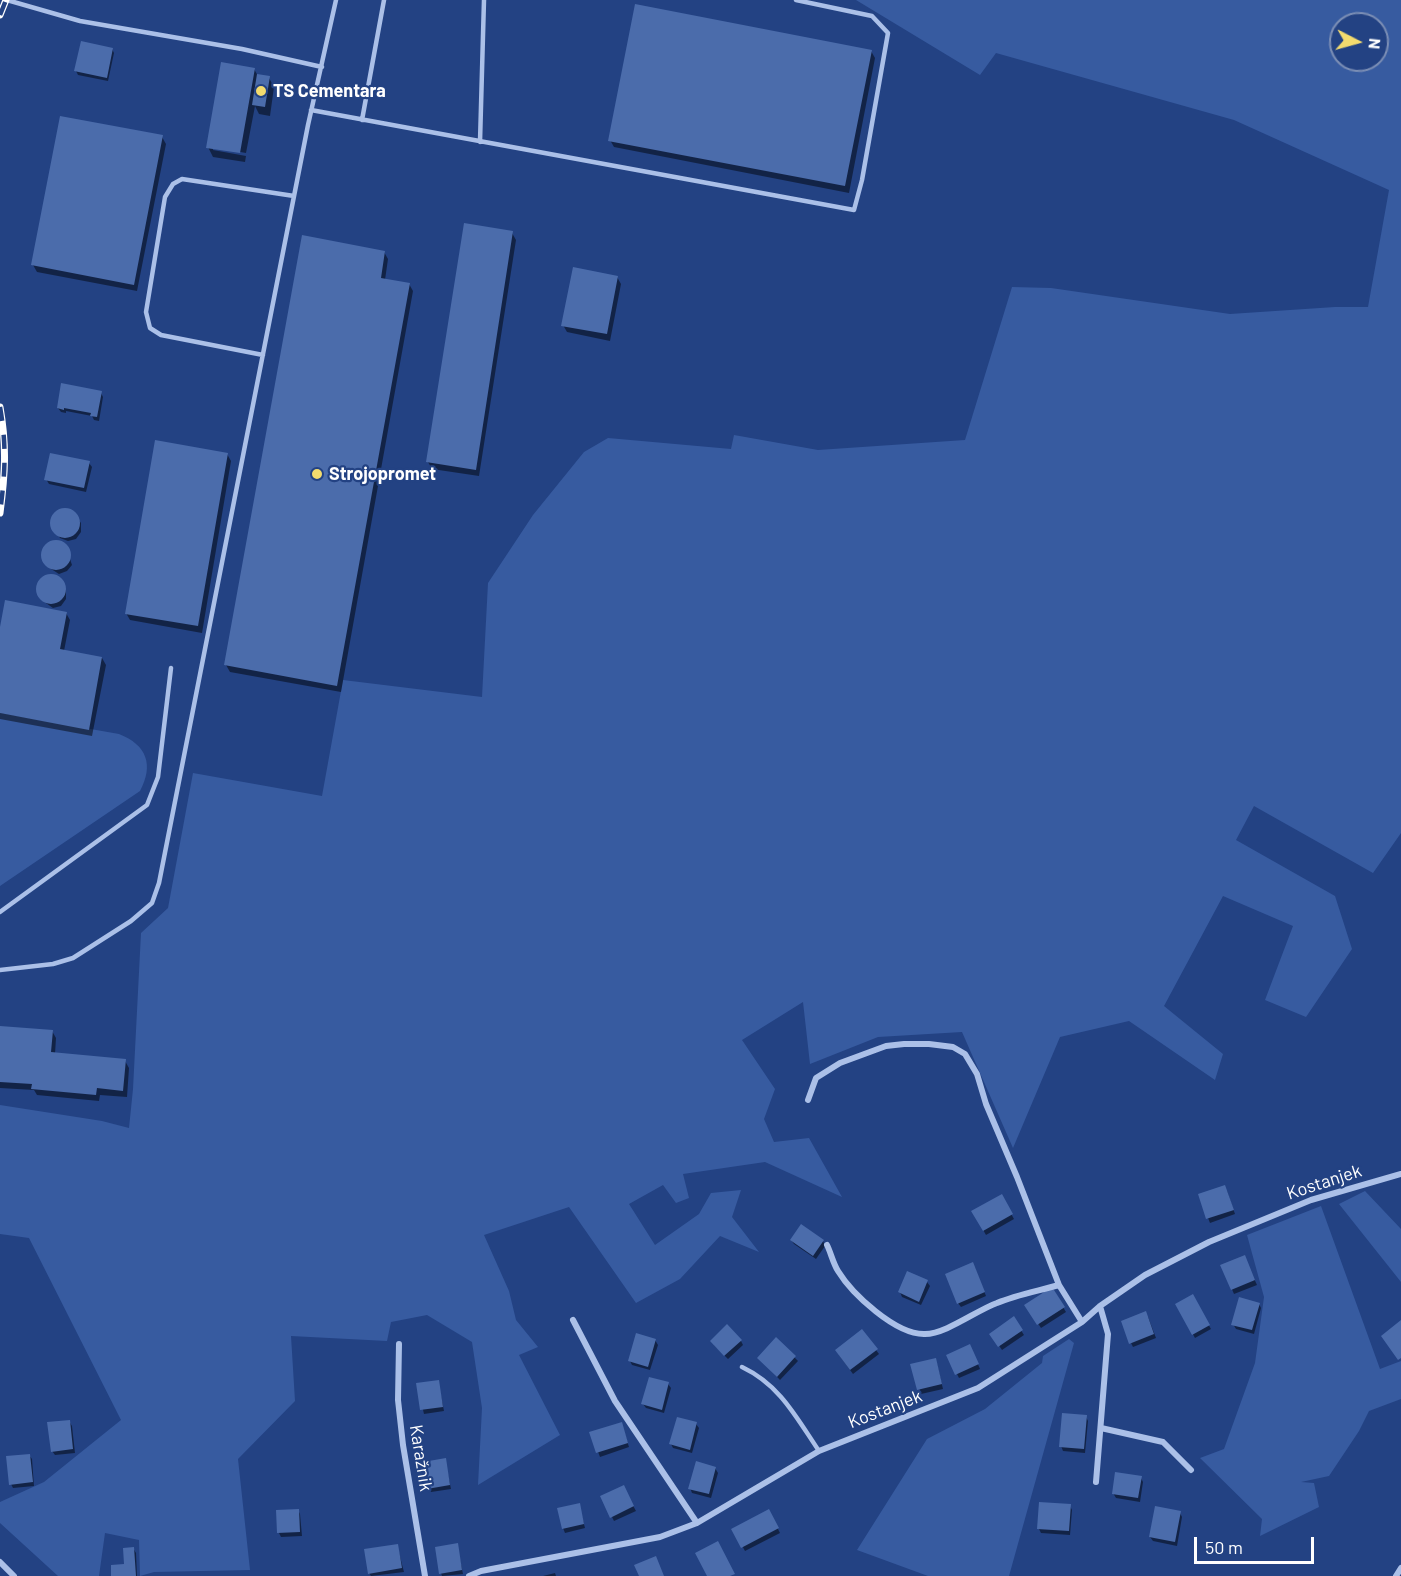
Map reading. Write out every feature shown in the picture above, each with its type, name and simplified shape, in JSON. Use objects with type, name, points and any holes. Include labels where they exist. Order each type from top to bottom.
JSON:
[{"type":"street","points":[[808,1100],[816,1078],[840,1064],[886,1046],[929,1044],[953,1047],[965,1054],[977,1074],[986,1104],[1059,1285],[1082,1322]]},
{"type":"street","name":"Kostanjek","points":[[469,1576],[481,1571],[660,1537],[697,1523],[819,1451],[978,1388],[1082,1322],[1100,1306],[1145,1275],[1209,1242],[1311,1200],[1401,1174]]},
{"type":"street","points":[[827,1245],[837,1269],[853,1290],[883,1316],[908,1332],[926,1335],[996,1303],[1059,1285]]},
{"type":"street","points":[[1096,1482],[1108,1334],[1100,1306]]},
{"type":"street","points":[[573,1320],[615,1401],[697,1523]]},
{"type":"street","name":"Karažnik","points":[[399,1344],[398,1400],[403,1445],[425,1576]]},
{"type":"street","points":[[1101,1428],[1163,1442],[1191,1470]]},
{"type":"street","points":[[0,1562],[14,1576]]},
{"type":"street","points":[[1396,1576],[1401,1568]]},
{"type":"lane","points":[[7,0],[80,21],[242,49],[322,67]]},
{"type":"lane","points":[[28,6],[30,0]]},
{"type":"lane","points":[[0,970],[53,964],[73,958],[131,921],[152,903],[159,884],[311,110],[336,0]]},
{"type":"lane","points":[[362,120],[384,0]]},
{"type":"lane","points":[[480,142],[484,0]]},
{"type":"lane","points":[[311,110],[854,210],[862,180],[888,33],[872,16],[796,0]]},
{"type":"lane","points":[[263,355],[161,335],[150,328],[146,312],[165,197],[173,184],[182,179],[294,196]]},
{"type":"lane","points":[[0,912],[147,806],[158,777],[171,668]]},
{"type":"lane","points":[[742,1367],[758,1374],[780,1394],[819,1451]]},
{"type":"shaded area","points":[[856,0],[1401,0],[1401,833],[1373,873],[1254,806],[1236,840],[1335,896],[1352,949],[1306,1017],[1265,1000],[1293,926],[1223,896],[1164,1006],[1223,1054],[1215,1080],[1129,1021],[1060,1037],[1013,1148],[962,1032],[878,1037],[810,1064],[803,1002],[742,1040],[775,1089],[764,1119],[774,1142],[809,1138],[842,1197],[765,1162],[683,1174],[689,1198],[676,1203],[663,1185],[629,1204],[655,1245],[699,1214],[711,1193],[741,1190],[732,1217],[759,1252],[720,1236],[680,1279],[636,1303],[569,1207],[484,1235],[509,1291],[516,1320],[538,1347],[519,1355],[560,1435],[478,1485],[482,1408],[472,1342],[427,1315],[391,1322],[387,1341],[291,1336],[295,1401],[238,1459],[250,1570],[154,1572],[140,1576],[139,1540],[105,1533],[99,1576],[58,1576],[0,1523],[0,1502],[44,1482],[121,1420],[29,1238],[0,1234],[0,1105],[102,1121],[129,1128],[141,933],[168,908],[193,773],[322,796],[343,680],[482,697],[488,583],[533,515],[584,452],[608,438],[731,449],[734,435],[818,450],[965,440],[1012,287],[1051,288],[1230,314],[1368,307],[1389,190],[1234,120],[996,53],[980,75]]},
{"type":"shaded area","points":[[0,713],[119,734],[142,750],[147,764],[147,773],[140,791],[0,886]]},
{"type":"shaded area","points":[[1365,1191],[1401,1229],[1401,1282],[1339,1204]]},
{"type":"shaded area","points":[[1321,1206],[1380,1369],[1401,1361],[1401,1399],[1369,1411],[1359,1431],[1329,1476],[1301,1482],[1314,1483],[1319,1507],[1260,1536],[1262,1519],[1200,1458],[1224,1449],[1255,1363],[1264,1297],[1247,1235]]},
{"type":"shaded area","points":[[1069,1339],[1074,1343],[1009,1576],[928,1576],[857,1550],[927,1439],[985,1409],[1042,1363],[1043,1356]]},
{"type":"building","points":[[635,4],[872,50],[845,186],[608,141]]},
{"type":"building","points":[[81,41],[113,48],[107,78],[74,71]]},
{"type":"building","points":[[221,62],[255,68],[240,153],[206,148]]},
{"type":"building","name":"TS Cementara","points":[[257,74],[270,76],[265,107],[252,105]]},
{"type":"building","points":[[60,116],[163,135],[134,285],[31,265]]},
{"type":"building","points":[[464,223],[513,231],[476,470],[426,462]]},
{"type":"building","name":"Strojopromet","points":[[302,235],[385,251],[381,278],[410,283],[337,686],[224,665]]},
{"type":"building","points":[[573,267],[618,276],[607,334],[561,326]]},
{"type":"building","points":[[61,383],[102,391],[97,417],[90,416],[91,413],[57,408]]},
{"type":"building","points":[[155,440],[228,453],[198,626],[125,614]]},
{"type":"building","points":[[50,453],[90,461],[84,488],[44,480]]},
{"type":"building","points":[[65,508],[75,513],[80,523],[75,533],[65,538],[55,533],[50,523],[55,513]]},
{"type":"building","points":[[56,540],[66,545],[71,555],[66,565],[56,570],[46,565],[41,555],[46,545]]},
{"type":"building","points":[[51,574],[61,579],[66,589],[61,599],[51,604],[41,599],[36,589],[41,579]]},
{"type":"building","points":[[5,600],[67,612],[60,649],[102,657],[89,730],[0,713],[0,627]]},
{"type":"building","points":[[0,1026],[53,1030],[51,1052],[126,1059],[123,1091],[97,1088],[96,1095],[31,1089],[32,1084],[0,1082]]},
{"type":"building","points":[[1225,1185],[1234,1210],[1206,1219],[1198,1194]]},
{"type":"building","points":[[1002,1194],[1013,1214],[983,1231],[971,1211]]},
{"type":"building","points":[[801,1224],[824,1240],[813,1256],[790,1240]]},
{"type":"building","points":[[1245,1255],[1255,1280],[1231,1290],[1220,1265]]},
{"type":"building","points":[[973,1262],[985,1292],[957,1304],[945,1274]]},
{"type":"building","points":[[907,1271],[928,1280],[919,1302],[898,1292]]},
{"type":"building","points":[[1052,1287],[1065,1307],[1037,1325],[1024,1305]]},
{"type":"building","points":[[1193,1294],[1210,1325],[1192,1335],[1175,1304]]},
{"type":"building","points":[[1239,1297],[1260,1303],[1252,1330],[1231,1325]]},
{"type":"building","points":[[1146,1311],[1154,1334],[1129,1344],[1121,1321]]},
{"type":"building","points":[[1014,1316],[1023,1330],[998,1347],[989,1334]]},
{"type":"building","points":[[1401,1320],[1401,1358],[1398,1360],[1381,1336]]},
{"type":"building","points":[[727,1324],[742,1340],[724,1356],[710,1341]]},
{"type":"building","points":[[862,1329],[878,1349],[850,1370],[835,1350]]},
{"type":"building","points":[[636,1333],[656,1339],[648,1367],[628,1361]]},
{"type":"building","points":[[776,1337],[796,1356],[777,1377],[757,1358]]},
{"type":"building","points":[[970,1344],[979,1364],[955,1375],[946,1355]]},
{"type":"building","points":[[936,1358],[942,1384],[917,1390],[910,1364]]},
{"type":"building","points":[[649,1377],[669,1382],[662,1410],[641,1404]]},
{"type":"building","points":[[439,1380],[443,1407],[420,1410],[416,1383]]},
{"type":"building","points":[[1062,1413],[1087,1415],[1084,1449],[1059,1447]]},
{"type":"building","points":[[677,1417],[697,1422],[690,1450],[669,1444]]},
{"type":"building","points":[[70,1420],[73,1449],[51,1452],[47,1422]]},
{"type":"building","points":[[622,1422],[628,1443],[596,1453],[589,1432]]},
{"type":"building","points":[[30,1454],[33,1482],[9,1485],[6,1456]]},
{"type":"building","points":[[446,1458],[450,1485],[427,1489],[423,1462]]},
{"type":"building","points":[[696,1461],[716,1467],[709,1494],[688,1489]]},
{"type":"building","points":[[1115,1472],[1142,1476],[1138,1498],[1112,1494]]},
{"type":"building","points":[[624,1485],[634,1506],[610,1518],[600,1496]]},
{"type":"building","points":[[1039,1502],[1071,1504],[1069,1531],[1037,1529]]},
{"type":"building","points":[[580,1503],[584,1524],[562,1529],[557,1508]]},
{"type":"building","points":[[1155,1506],[1181,1511],[1175,1542],[1149,1537]]},
{"type":"building","points":[[299,1509],[300,1532],[277,1533],[276,1510]]},
{"type":"building","points":[[769,1509],[779,1528],[741,1548],[731,1529]]},
{"type":"building","points":[[718,1541],[735,1574],[707,1576],[695,1553]]},
{"type":"building","points":[[458,1543],[462,1570],[439,1574],[435,1547]]},
{"type":"building","points":[[398,1544],[402,1568],[368,1574],[364,1549]]},
{"type":"building","points":[[134,1547],[136,1576],[111,1576],[111,1565],[124,1564],[123,1548]]},
{"type":"building","points":[[656,1556],[664,1576],[639,1576],[634,1565]]},
{"type":"railway","points":[[0,15],[6,0]]},
{"type":"railway","points":[[0,407],[4,435],[0,513]]},
{"type":"place","name":"TS Cementara","points":[[261,91]]},
{"type":"place","name":"Strojopromet","points":[[317,474]]}]
